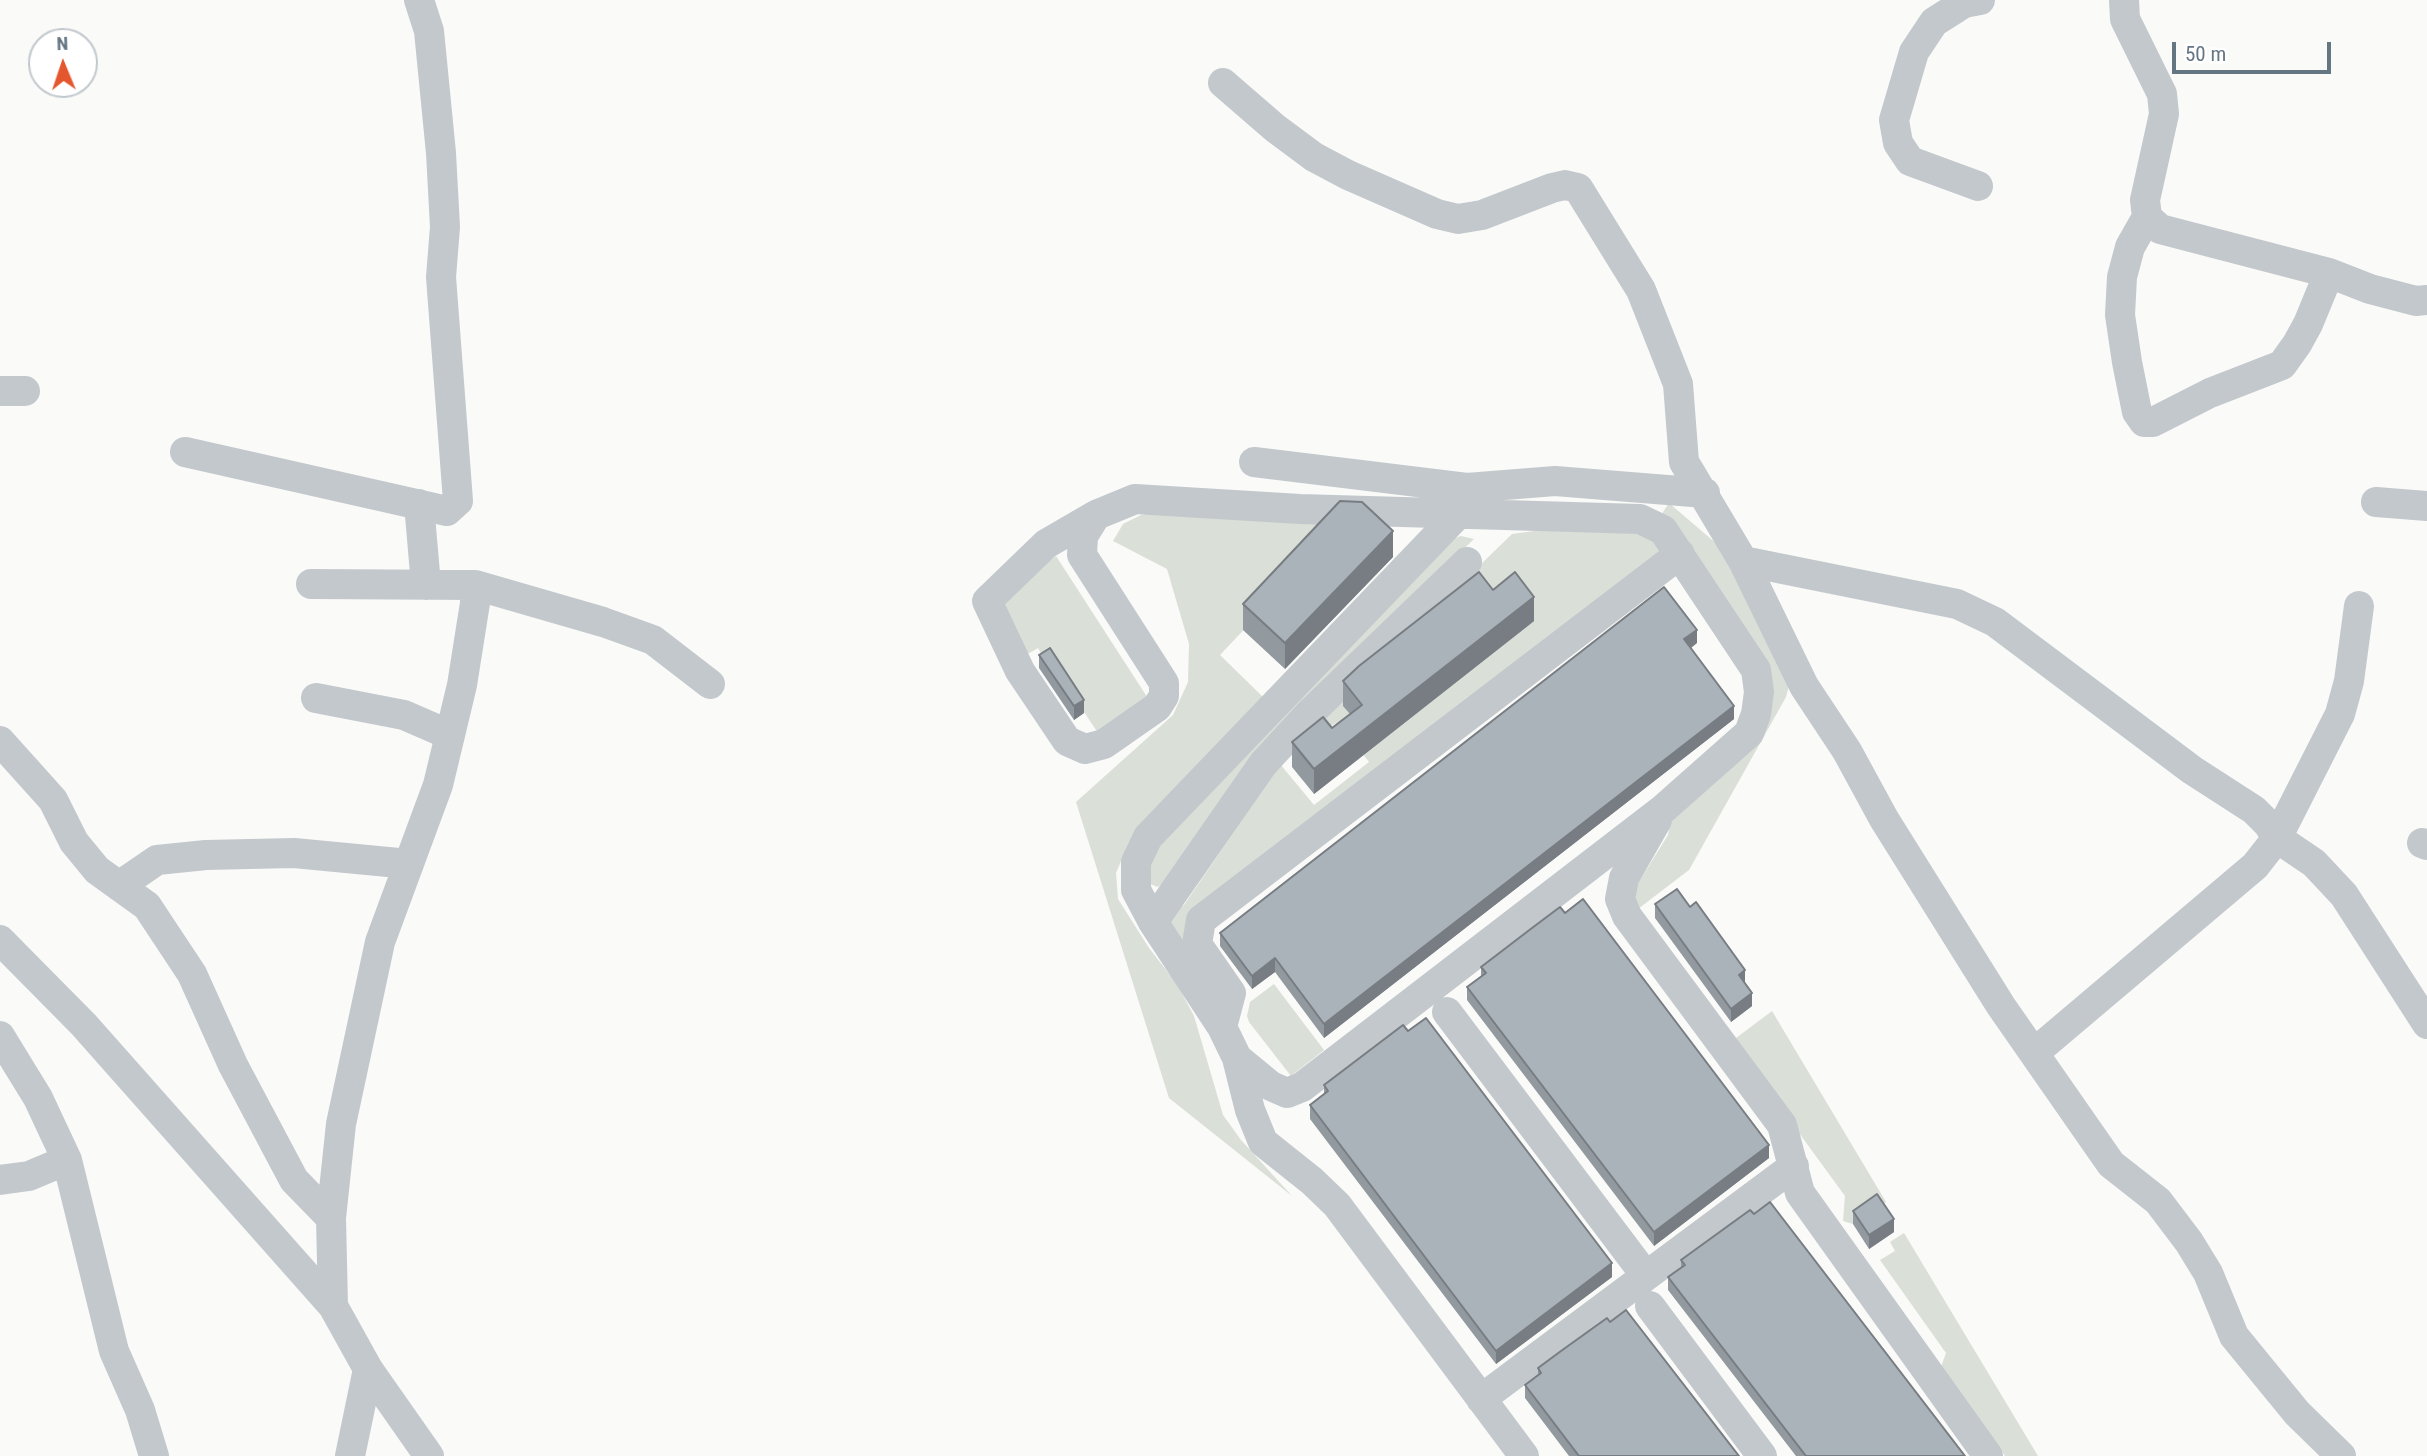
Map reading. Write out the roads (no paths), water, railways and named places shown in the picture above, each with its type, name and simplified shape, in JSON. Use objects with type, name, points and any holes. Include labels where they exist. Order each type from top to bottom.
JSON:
[{"type":"street","points":[[186,452],[447,511],[458,501],[441,276],[445,227],[442,153],[429,31],[419,0]]},
{"type":"street","points":[[1978,186],[1910,161],[1898,143],[1894,120],[1914,52],[1934,22],[1964,3],[1980,0]]},
{"type":"street","points":[[2124,0],[2125,19],[2162,94],[2164,114],[2146,200],[2147,217],[2130,247],[2122,277],[2120,315],[2137,412],[2144,422],[2153,422],[2210,393],[2282,365],[2308,324],[2329,273]]},
{"type":"street","points":[[1223,83],[1314,158],[1437,214],[1458,219],[1482,215],[1552,188],[1565,185],[1578,188],[1641,290],[1678,384],[1684,462],[1705,493],[1743,561],[1804,686],[1847,751],[1885,819],[1993,994],[2111,1164],[2158,1201],[2208,1273],[2235,1336],[2297,1413],[2341,1456]]},
{"type":"street","points":[[2147,217],[2161,229],[2329,273],[2370,289],[2416,301],[2427,300]]},
{"type":"street","points":[[1254,463],[1467,488],[1555,481],[1705,493]]},
{"type":"street","points":[[1096,515],[1083,536],[1082,555],[1164,683],[1164,696],[1157,707],[1104,744],[1085,749],[1067,741],[1020,671],[987,601],[1046,544],[1096,515],[1135,499],[1300,509],[1640,519],[1663,530],[1756,670],[1759,692],[1756,714],[1749,733],[1662,810],[1302,1087],[1287,1093],[1271,1086],[1237,1058]]},
{"type":"street","points":[[2376,502],[2427,506]]},
{"type":"street","points":[[419,504],[426,584]]},
{"type":"street","points":[[1458,514],[1148,836],[1136,862],[1136,890],[1153,922],[1222,1027],[1237,1058],[1250,1110],[1263,1142],[1337,1205],[1524,1456]]},
{"type":"street","points":[[1222,1027],[1231,993],[1198,944],[1202,920],[1680,554]]},
{"type":"street","points":[[1743,561],[1957,604],[1995,622],[2192,770],[2254,810],[2269,824],[2277,838],[2314,863],[2344,895],[2427,1024]]},
{"type":"street","points":[[1153,922],[1263,764],[1310,713],[1467,562]]},
{"type":"street","points":[[311,584],[475,585],[603,622],[653,640],[710,684]]},
{"type":"street","points":[[333,1306],[331,1219],[341,1124],[380,942],[438,785],[462,685],[475,603],[475,585]]},
{"type":"street","points":[[2034,1053],[2255,866],[2277,838],[2340,714],[2348,681],[2359,606]]},
{"type":"street","points":[[316,698],[404,715],[450,734]]},
{"type":"street","points":[[0,741],[53,800],[74,842],[97,870],[147,906],[192,974],[233,1065],[294,1180],[331,1219]]},
{"type":"street","points":[[1662,810],[1624,878],[1620,900],[1627,916],[1782,1125],[1800,1193],[1988,1456]]},
{"type":"street","points":[[119,886],[157,860],[206,855],[294,853],[409,864]]},
{"type":"street","points":[[0,940],[84,1025],[333,1306],[368,1369],[429,1456]]},
{"type":"street","points":[[1447,1012],[1646,1276]]},
{"type":"street","points":[[0,1036],[38,1098],[67,1160],[114,1351],[140,1410],[153,1456]]},
{"type":"street","points":[[0,1180],[29,1176],[67,1160]]},
{"type":"street","points":[[1481,1399],[1794,1166]]},
{"type":"street","points":[[1650,1306],[1762,1456]]},
{"type":"street","points":[[350,1456],[368,1369]]}]
